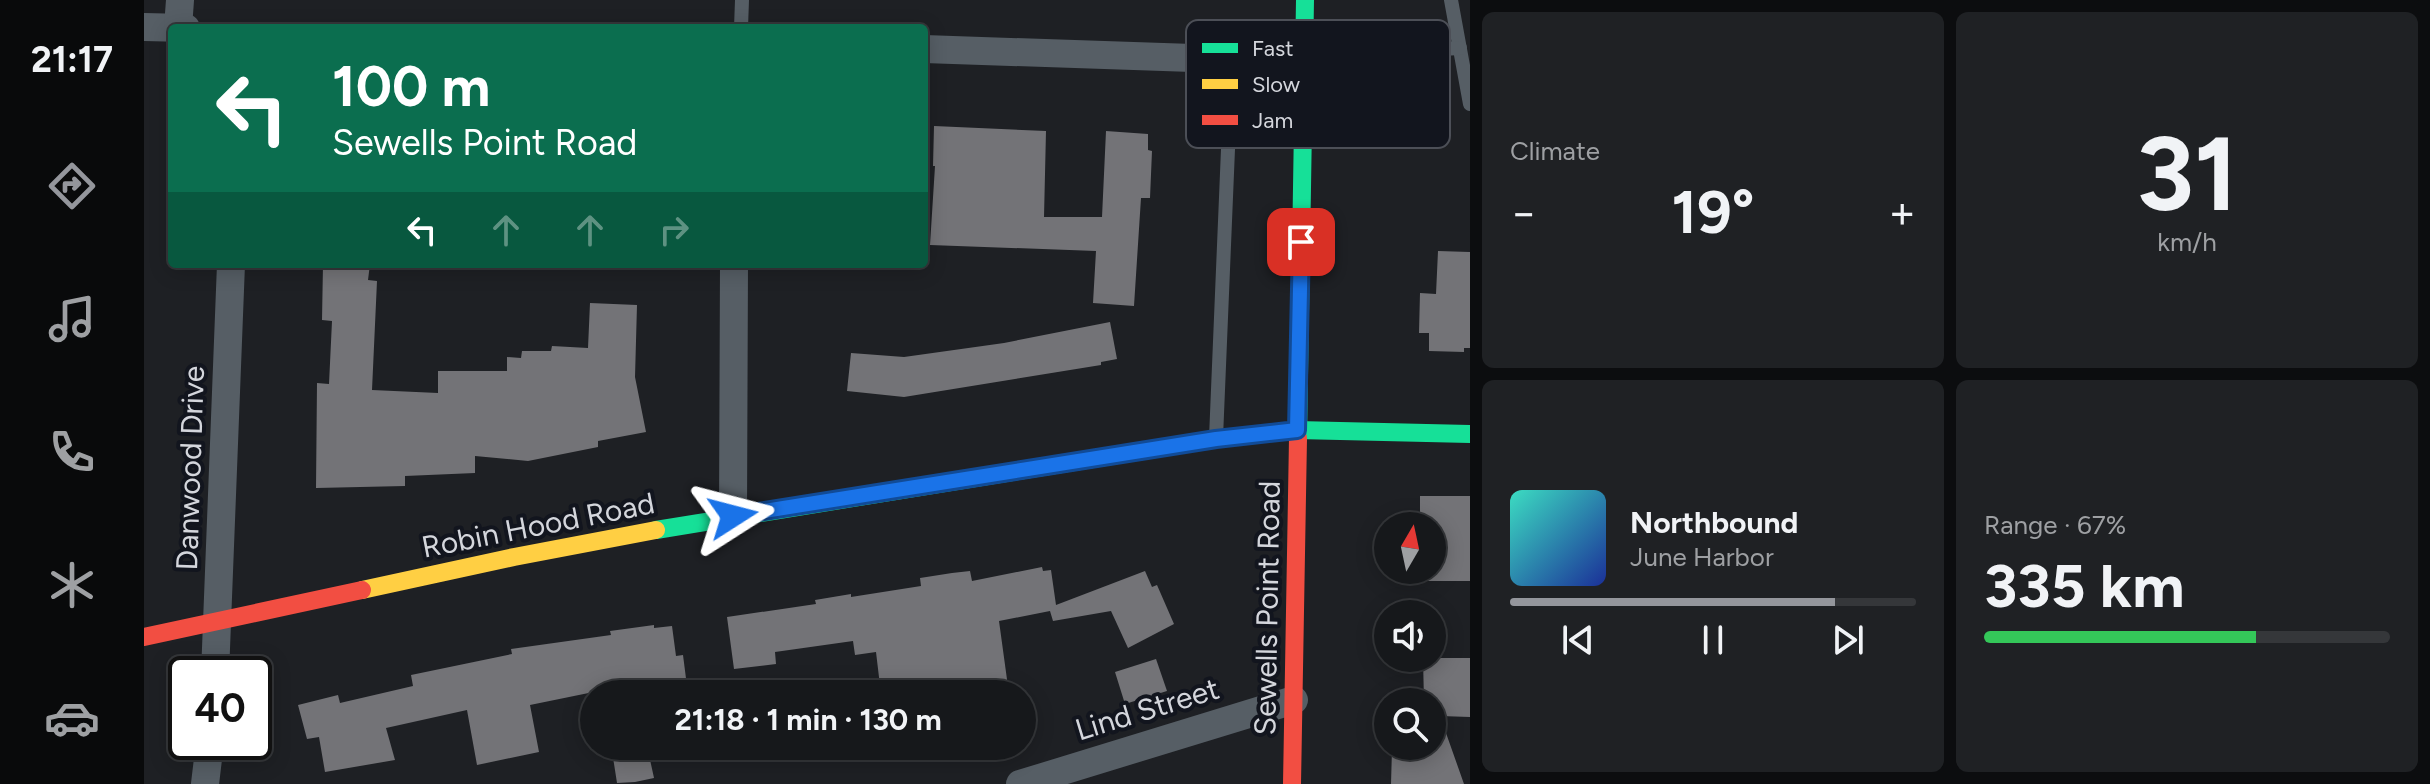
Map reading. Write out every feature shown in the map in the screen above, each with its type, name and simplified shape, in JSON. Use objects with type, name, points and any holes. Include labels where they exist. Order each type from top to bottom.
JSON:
[{"type":"street","points":[[178,24],[180,0]]},
{"type":"street","name":"Sewells Point Road","points":[[1305,0],[1305,20]]},
{"type":"street","points":[[144,27],[168,28]]},
{"type":"street","points":[[928,49],[1186,58]]},
{"type":"street","name":"Sewells Point Road","points":[[1292,784],[1302,148]]},
{"type":"street","name":"Danwood Drive","points":[[216,656],[231,268]]},
{"type":"street","points":[[733,516],[734,268]]},
{"type":"street","name":"Robin Hood Road","points":[[144,637],[514,557],[733,516],[1216,439],[1297,430],[1470,434]]},
{"type":"street","name":"Lind Street","points":[[1020,784],[1294,700]]},
{"type":"street","points":[[205,784],[208,760]]},
{"type":"lane","points":[[741,24],[742,0]]},
{"type":"lane","points":[[1451,0],[1470,104]]},
{"type":"lane","points":[[1450,49],[1460,48]]},
{"type":"lane","points":[[1216,439],[1228,148]]},
{"type":"building","points":[[934,126],[1046,131],[1044,217],[1102,217],[1106,131],[1148,134],[1148,150],[1152,151],[1150,198],[1141,198],[1134,306],[1093,303],[1096,251],[930,245]]},
{"type":"building","points":[[1438,251],[1470,252],[1470,348],[1464,348],[1464,352],[1429,351],[1429,333],[1419,333],[1420,293],[1436,294]]},
{"type":"building","points":[[323,268],[370,268],[368,280],[377,281],[372,390],[438,393],[438,371],[507,371],[507,357],[521,358],[522,351],[551,351],[552,346],[588,348],[590,303],[637,305],[635,377],[646,432],[598,441],[598,447],[528,461],[475,456],[475,473],[405,476],[405,486],[316,488],[317,383],[329,384],[332,321],[322,320]]},
{"type":"building","points":[[1110,322],[1117,359],[1101,362],[1101,365],[904,397],[847,391],[851,353],[904,357],[1004,343]]},
{"type":"building","points":[[1420,496],[1470,496],[1470,581],[1446,581],[1446,512],[1420,512]]},
{"type":"building","points":[[1042,567],[1043,571],[1051,570],[1056,605],[1145,571],[1152,587],[1157,585],[1174,624],[1128,648],[1111,611],[1053,621],[1050,611],[999,621],[1007,680],[879,680],[876,652],[855,655],[853,641],[775,652],[776,664],[734,669],[727,617],[816,604],[815,600],[851,594],[851,597],[921,586],[920,578],[970,571],[972,581]]},
{"type":"building","points":[[654,625],[654,628],[672,626],[676,656],[683,655],[686,680],[580,680],[580,695],[530,705],[539,752],[477,765],[467,710],[386,728],[395,760],[325,772],[319,737],[307,739],[298,705],[338,695],[340,703],[413,686],[411,675],[512,654],[511,649],[611,635],[610,631]]},
{"type":"building","points":[[1446,658],[1470,658],[1470,717],[1446,716],[1446,688],[1424,688],[1423,672],[1446,672]]},
{"type":"building","points":[[1156,659],[1167,691],[1125,704],[1115,672]]},
{"type":"building","points":[[1446,733],[1464,784],[1391,784],[1392,760],[1446,760]]},
{"type":"building","points":[[613,760],[650,760],[654,778],[617,783]]},
{"type":"traffic: fast","points":[[1305,0],[1305,20]]},
{"type":"traffic: fast","points":[[1298,438],[1303,148]]},
{"type":"traffic: fast","points":[[656,530],[1216,439],[1297,430],[1470,434]]},
{"type":"traffic: slow","points":[[362,590],[656,530]]},
{"type":"traffic: jam","points":[[1292,784],[1298,438]]},
{"type":"traffic: jam","points":[[144,637],[362,590]]},
{"type":"route","points":[[733,516],[1216,439],[1297,430],[1301,242]]}]
